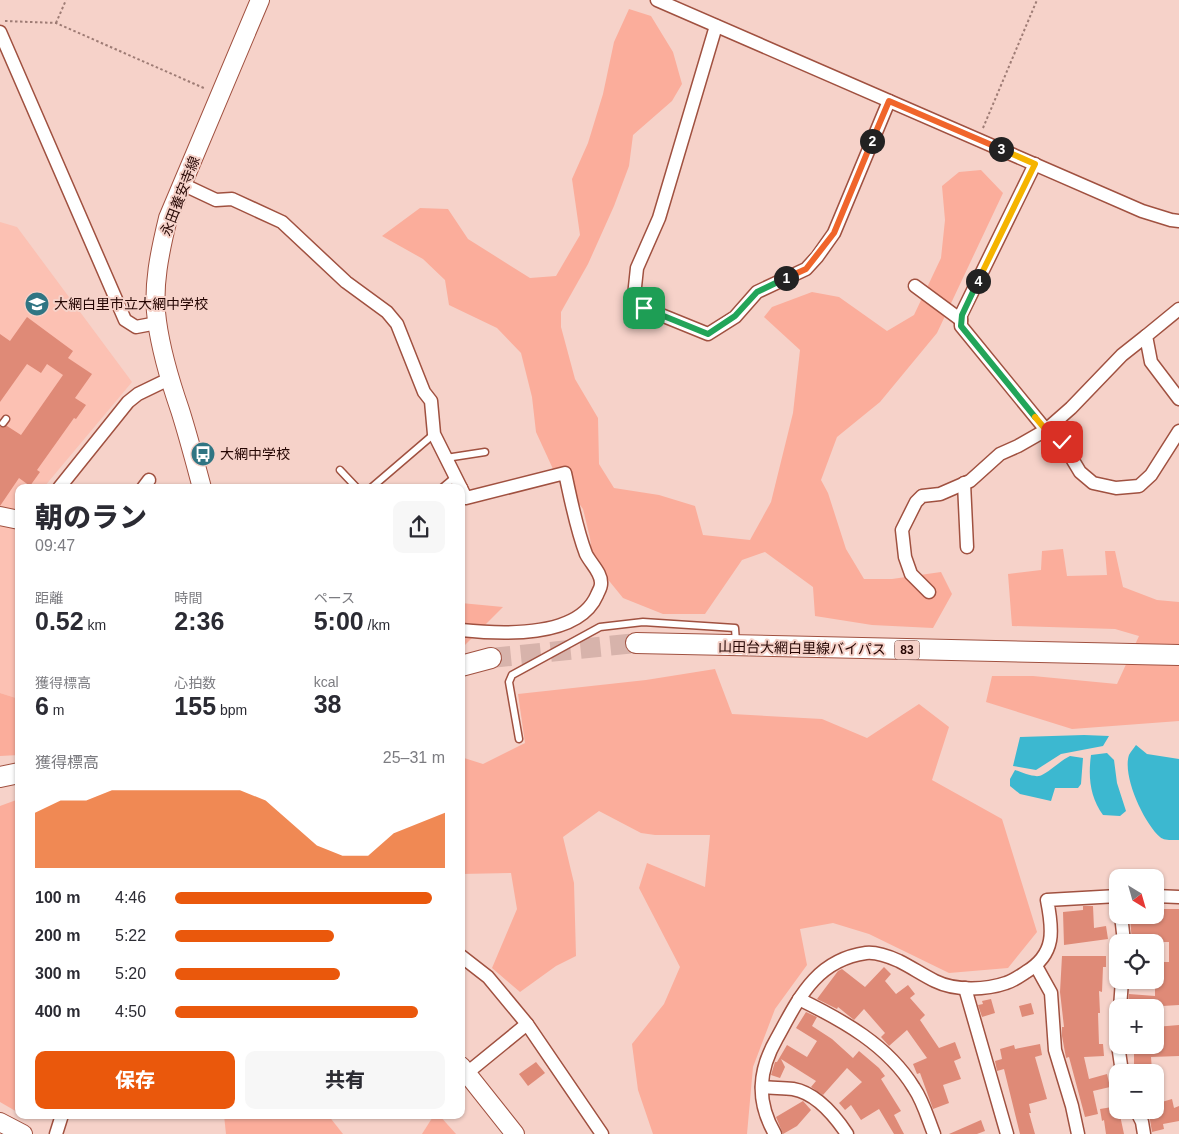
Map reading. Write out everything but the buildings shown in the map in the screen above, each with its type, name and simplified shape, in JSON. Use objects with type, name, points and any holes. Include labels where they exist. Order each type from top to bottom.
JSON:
[{"type":"main road","name":"山田台大網白里線バイパス","points":[[636,644],[1179,655]]},
{"type":"main road","points":[[465,665],[491,658]]},
{"type":"main road","points":[[0,777],[15,774]]},
{"type":"street","name":"永田養安寺線","points":[[201,484],[169,379],[157,322],[157,277],[168,218],[260,0]]},
{"type":"street","points":[[657,0],[1142,211],[1179,221]]},
{"type":"street","points":[[716,26],[660,218],[637,268],[634,296],[644,308],[708,334],[735,316],[757,292],[806,269],[834,233],[889,101]]},
{"type":"street","points":[[0,32],[125,320],[136,327],[157,322]]},
{"type":"street","points":[[1035,164],[962,315],[961,326],[1046,430],[1062,442],[1080,472],[1093,483],[1116,488],[1140,486],[1151,475],[1179,431]]},
{"type":"street","points":[[182,184],[216,200],[232,199],[282,222],[346,282],[387,312],[397,324],[424,392],[430,401],[434,434],[459,484]]},
{"type":"street","points":[[915,286],[961,320]]},
{"type":"street","points":[[929,592],[911,574],[907,567],[902,530],[916,502],[922,496],[940,494],[970,481],[1000,454],[1046,430],[1071,408],[1122,355],[1179,309]]},
{"type":"street","points":[[1146,336],[1151,362],[1179,399]]},
{"type":"street","points":[[62,484],[128,402],[138,394],[169,379]]},
{"type":"street","points":[[465,496],[466,498],[565,473],[580,537],[588,557],[599,574],[601,584],[593,604],[581,615],[563,624],[543,630],[495,634],[465,630]]},
{"type":"street","points":[[964,483],[967,547]]},
{"type":"street","points":[[0,516],[15,519]]},
{"type":"street","points":[[775,1134],[765,1116],[762,1072],[768,1054],[798,999],[816,976],[842,960],[867,952],[891,958],[937,982],[965,988],[987,987],[1007,983],[1036,966],[1050,946],[1052,928],[1046,900],[1109,896]]},
{"type":"street","points":[[1164,896],[1179,896]]},
{"type":"street","points":[[465,959],[488,977],[527,1024],[602,1134]]},
{"type":"street","points":[[1036,966],[1051,993],[1055,1050],[1072,1106],[1078,1134]]},
{"type":"street","points":[[965,988],[981,1051],[1007,1134]]},
{"type":"street","points":[[798,999],[829,1014],[867,1038],[894,1063],[915,1088],[934,1134]]},
{"type":"street","points":[[465,1068],[527,1024]]},
{"type":"street","points":[[465,1070],[516,1134]]},
{"type":"street","points":[[762,1087],[795,1089],[813,1098],[834,1116],[847,1134]]},
{"type":"street","points":[[56,1134],[61,1119]]},
{"type":"street","points":[[1140,1119],[1144,1134]]},
{"type":"street","points":[[0,1122],[23,1134]]},
{"type":"lane","points":[[376,484],[434,434]]},
{"type":"lane","points":[[446,458],[485,452]]},
{"type":"lane","points":[[340,470],[352,484]]},
{"type":"lane","points":[[519,739],[509,682],[512,675],[600,628],[643,622],[735,628],[736,647]]},
{"type":"path","points":[[56,23],[66,0]]},
{"type":"path","points":[[978,139],[1038,0]]},
{"type":"path","points":[[0,21],[56,23],[221,96]]},
{"type":"shaded area","points":[[629,9],[651,16],[673,52],[682,84],[672,101],[633,135],[629,166],[614,206],[588,264],[561,312],[561,327],[575,379],[598,418],[599,464],[614,488],[659,495],[695,506],[703,535],[750,540],[771,502],[793,413],[800,350],[764,317],[772,307],[812,292],[839,297],[887,331],[914,315],[941,258],[945,220],[942,186],[959,172],[981,170],[1003,193],[937,333],[880,402],[837,437],[821,480],[828,493],[846,549],[864,579],[892,579],[941,572],[952,594],[933,628],[872,625],[815,616],[813,587],[765,552],[742,560],[705,614],[663,614],[623,598],[593,561],[583,509],[553,469],[536,432],[532,397],[521,353],[497,328],[449,305],[445,280],[423,259],[382,236],[420,208],[448,209],[468,239],[530,278],[556,276],[580,235],[572,179],[588,143],[603,94],[614,42]]},
{"type":"shaded area","name":"大網白里市立大網中学校","points":[[0,222],[17,227],[132,382],[47,484],[15,484],[15,509],[0,506]]},
{"type":"shaded area","points":[[0,521],[15,525],[15,698],[0,693]]},
{"type":"shaded area","points":[[1063,549],[1067,576],[1107,575],[1105,551],[1115,551],[1123,587],[1157,600],[1179,602],[1179,721],[1072,729],[986,702],[992,676],[1033,676],[1117,684],[1139,636],[1115,629],[1012,626],[1008,574],[1041,570],[1042,551]]},
{"type":"shaded area","points":[[465,603],[503,607],[465,645]]},
{"type":"shaded area","points":[[715,669],[732,714],[822,719],[867,738],[919,704],[949,727],[932,780],[1002,819],[1037,932],[1008,968],[949,973],[869,934],[833,923],[800,929],[807,965],[775,1009],[753,1067],[747,1134],[653,1134],[638,1090],[632,1044],[664,1004],[680,967],[639,888],[647,863],[705,887],[710,835],[655,835],[641,833],[599,811],[563,837],[574,883],[576,956],[556,966],[520,992],[492,968],[517,909],[511,873],[465,874],[465,758],[483,764],[525,743],[518,694],[646,680]]},
{"type":"shaded area","points":[[0,693],[15,698],[15,755],[0,756]]},
{"type":"shaded area","points":[[15,800],[15,1111],[0,1102],[0,806]]},
{"type":"shaded area","points":[[224,1119],[331,1119],[343,1134],[226,1134]]},
{"type":"shaded area","points":[[431,1119],[443,1119],[456,1134],[422,1134]]},
{"type":"water","points":[[1109,736],[1103,746],[1061,754],[1036,770],[1013,766],[1020,737]]},
{"type":"water","points":[[1136,745],[1147,754],[1179,759],[1179,840],[1166,840],[1160,837],[1147,821],[1136,799],[1128,764],[1129,755]]},
{"type":"water","points":[[1107,753],[1114,760],[1117,783],[1126,811],[1120,816],[1103,815],[1095,801],[1091,786],[1091,755]]},
{"type":"water","points":[[1070,756],[1083,758],[1081,784],[1078,788],[1055,788],[1051,801],[1020,794],[1010,786],[1010,779],[1015,770],[1039,776]]},
{"type":"tunnel","points":[[491,658],[636,643]]},
{"type":"place","name":"大網白里市立大網中学校","points":[[37,304]]},
{"type":"place","name":"大網中学校","points":[[203,454]]},
{"type":"route","points":[[644,308],[708,334],[735,316],[757,292],[806,269],[834,233],[889,101],[1035,164],[962,315],[961,326],[1046,430],[1062,442]]}]
